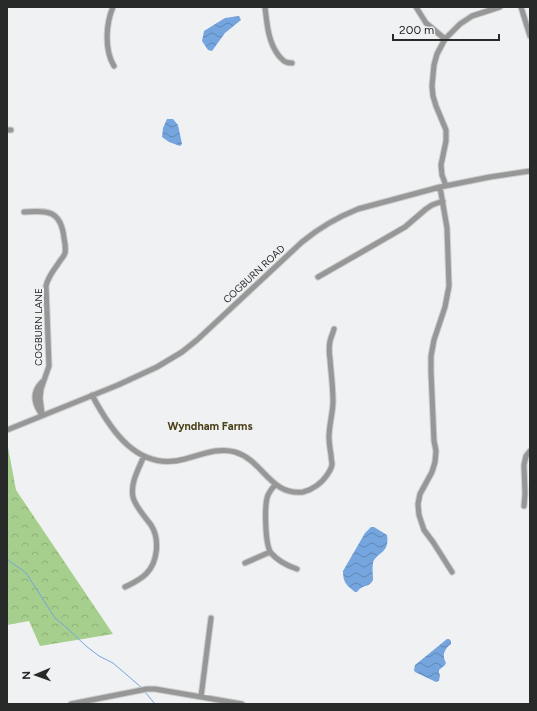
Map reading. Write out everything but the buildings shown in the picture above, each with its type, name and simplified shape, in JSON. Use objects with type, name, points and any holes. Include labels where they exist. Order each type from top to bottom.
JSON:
[{"type":"street","points":[[113,7],[107,34],[111,60],[114,66]]},
{"type":"street","points":[[265,7],[268,30],[272,45],[283,60],[287,63],[292,63]]},
{"type":"street","points":[[416,7],[426,23],[445,38]]},
{"type":"street","points":[[452,572],[424,530],[418,510],[420,494],[432,472],[435,462],[436,452],[434,441],[431,356],[434,340],[445,307],[449,286],[447,228],[443,201],[441,165],[446,141],[446,130],[436,106],[432,86],[437,54],[445,38],[460,24],[472,16],[500,7]]},
{"type":"street","points":[[521,7],[530,36]]},
{"type":"street","name":"COGBURN ROAD","points":[[7,430],[157,367],[182,352],[302,242],[331,222],[358,209],[443,186],[530,171]]},
{"type":"street","points":[[318,277],[405,227],[426,209],[443,201]]},
{"type":"street","name":"COGBURN LANE","points":[[24,212],[46,212],[53,215],[60,221],[63,228],[65,249],[64,255],[52,272],[46,286],[49,366],[43,381],[37,387],[35,394],[36,405],[42,414]]},
{"type":"street","points":[[92,395],[102,414],[114,431],[129,446],[144,456],[159,461],[170,462],[216,451],[232,451],[242,454],[251,460],[275,485],[290,492],[306,491],[315,487],[324,480],[332,467],[329,435],[333,399],[329,350],[334,330]]},
{"type":"street","points":[[524,506],[524,465],[526,456],[530,451]]},
{"type":"street","points":[[125,587],[146,575],[156,554],[156,543],[153,528],[141,510],[137,507],[132,492],[135,476],[144,456]]},
{"type":"street","points":[[275,485],[268,494],[266,503],[266,535],[270,552],[280,561],[298,569]]},
{"type":"street","points":[[246,563],[270,552]]},
{"type":"street","points":[[201,697],[211,618]]},
{"type":"street","points":[[71,704],[147,689],[156,689],[242,704]]},
{"type":"green space","points":[[7,442],[16,490],[113,634],[40,646],[29,621],[7,625]]},
{"type":"water","points":[[239,16],[241,20],[225,33],[212,51],[208,50],[202,41],[204,31],[225,18]]},
{"type":"water","points":[[167,119],[173,119],[178,125],[182,144],[180,146],[169,142],[162,137],[163,128]]},
{"type":"water","points":[[371,527],[374,527],[387,535],[386,546],[373,563],[372,582],[355,592],[346,583],[343,571],[365,533]]},
{"type":"water","points":[[447,639],[451,641],[451,644],[444,653],[446,663],[439,670],[439,681],[436,682],[415,672],[415,665]]},
{"type":"waterway","points":[[7,559],[26,573],[55,618],[86,646],[99,656],[113,663],[142,688]]},
{"type":"waterway","points":[[145,692],[155,704]]},
{"type":"district","name":"Wyndham Farms","points":[[210,426]]}]
